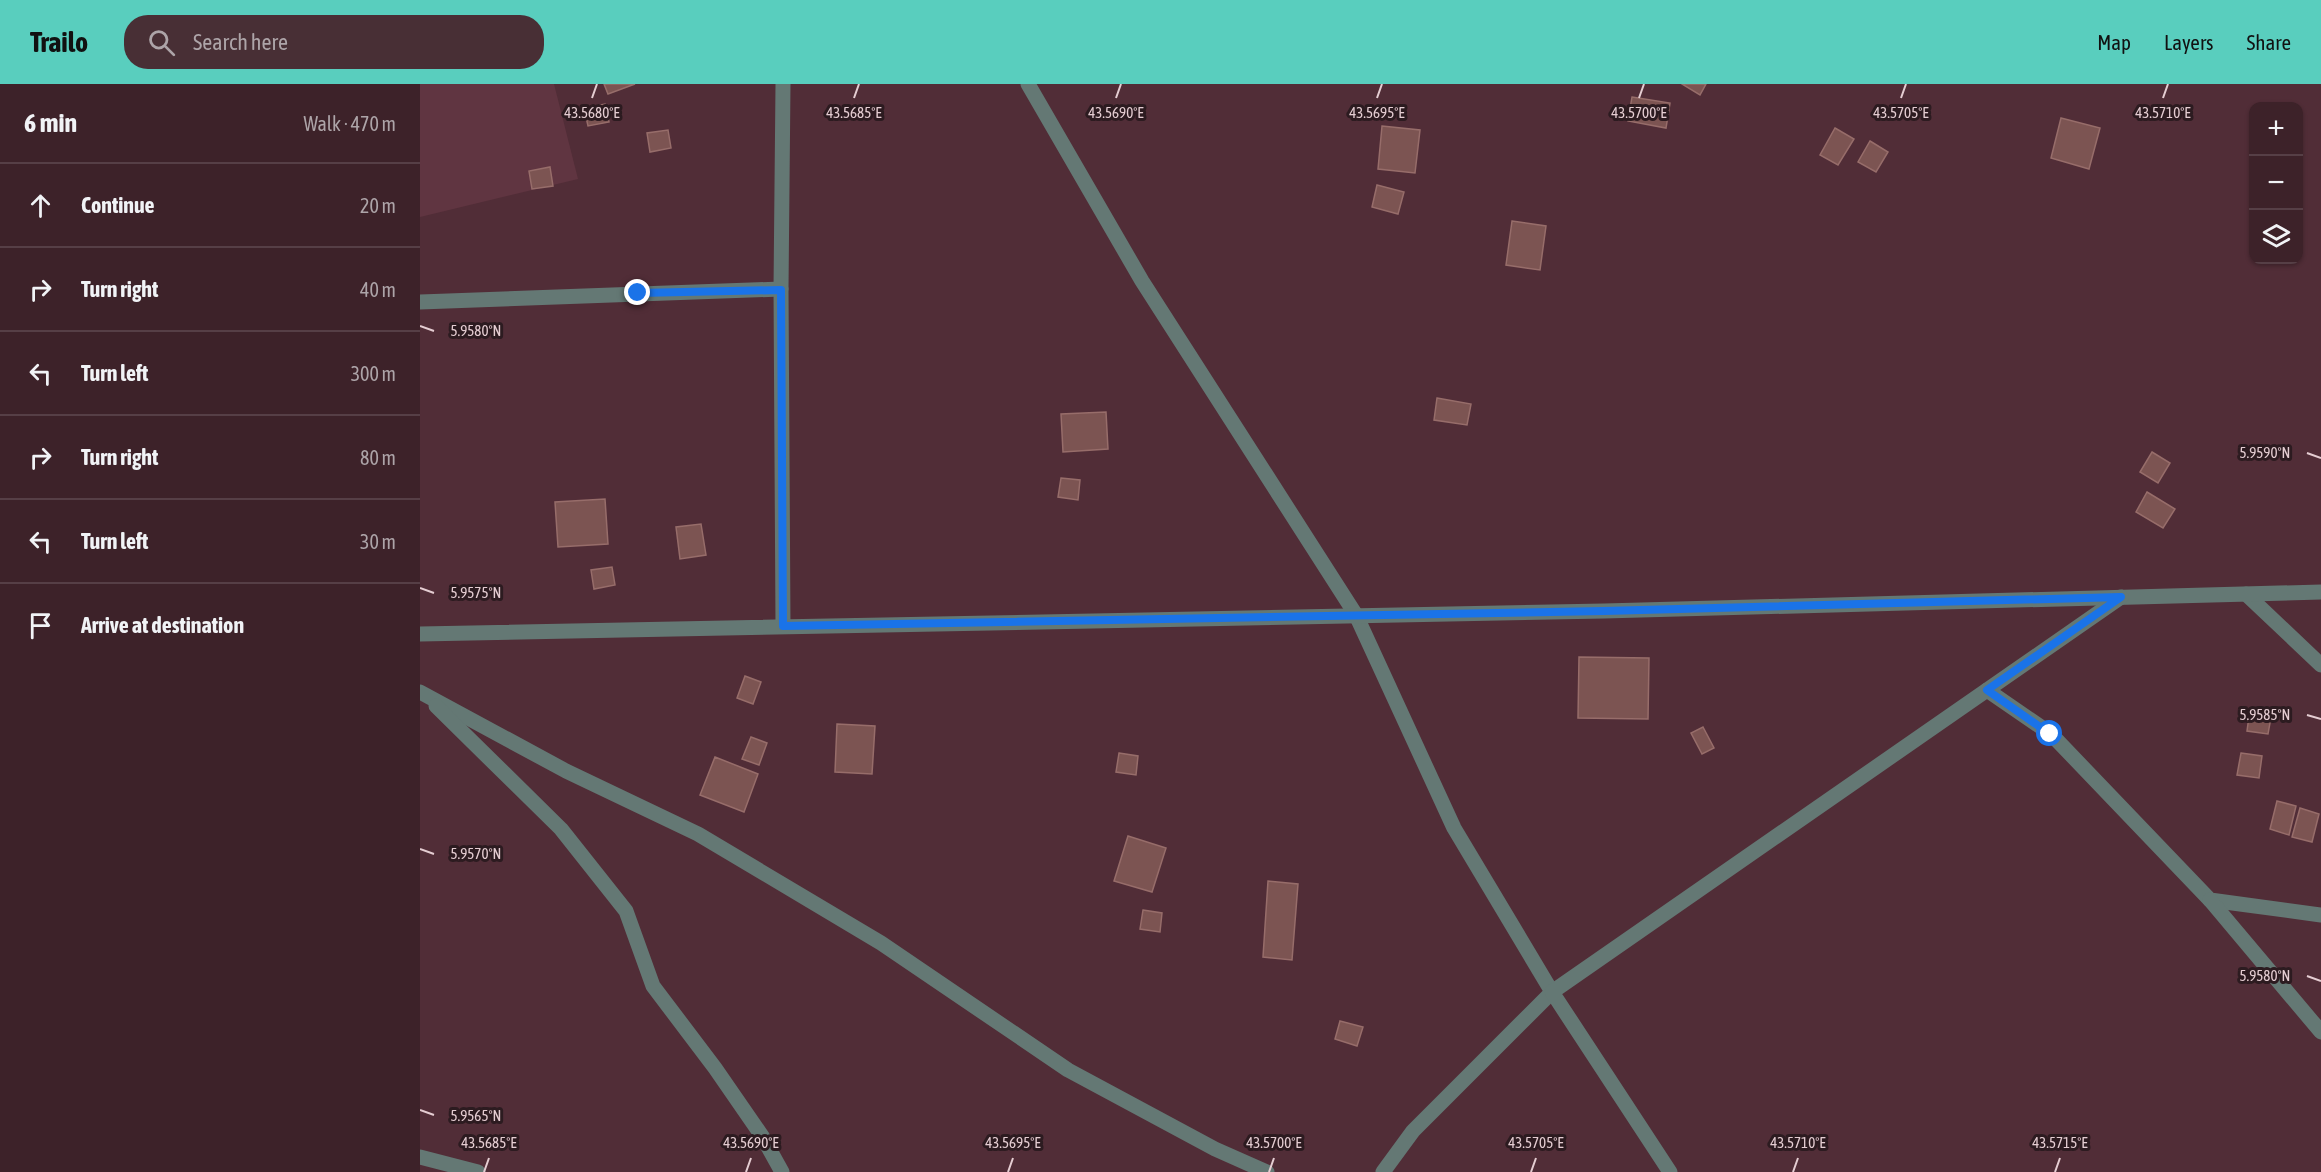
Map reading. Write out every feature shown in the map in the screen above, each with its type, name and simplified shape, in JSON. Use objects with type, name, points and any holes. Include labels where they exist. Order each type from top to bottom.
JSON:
[{"type":"street","points":[[783,84],[781,290],[783,626]]},
{"type":"street","points":[[1028,84],[1142,281],[1356,615],[1454,828],[1552,993],[1670,1172]]},
{"type":"street","points":[[420,302],[781,290]]},
{"type":"street","points":[[420,634],[2321,592]]},
{"type":"street","points":[[2246,594],[2321,665]]},
{"type":"street","points":[[1383,1172],[1413,1131],[1552,993],[2121,597]]},
{"type":"street","points":[[1987,690],[2050,734],[2210,900],[2321,1032]]},
{"type":"street","points":[[422,692],[561,829],[626,911],[653,986],[715,1068],[762,1136],[783,1172]]},
{"type":"street","points":[[422,692],[566,771],[698,834],[881,943],[1068,1070],[1215,1149],[1267,1172]]},
{"type":"street","points":[[2210,900],[2321,915]]},
{"type":"street","points":[[420,1157],[478,1172]]},
{"type":"shaded area","points":[[420,84],[554,84],[578,179],[420,217]]},
{"type":"building","points":[[604,84],[635,84],[608,94]]},
{"type":"building","points":[[1682,84],[1706,84],[1700,95]]},
{"type":"building","points":[[1632,97],[1670,103],[1666,128],[1628,121]]},
{"type":"building","points":[[605,104],[609,122],[588,126],[584,108]]},
{"type":"building","points":[[2061,118],[2100,128],[2089,169],[2051,158]]},
{"type":"building","points":[[1382,126],[1420,130],[1415,173],[1378,169]]},
{"type":"building","points":[[1835,128],[1854,139],[1838,165],[1820,155]]},
{"type":"building","points":[[668,130],[671,148],[650,152],[647,133]]},
{"type":"building","points":[[1870,141],[1888,152],[1876,172],[1858,162]]},
{"type":"building","points":[[550,167],[553,186],[532,189],[529,171]]},
{"type":"building","points":[[1377,185],[1404,192],[1398,214],[1372,207]]},
{"type":"building","points":[[1512,221],[1546,226],[1540,270],[1506,265]]},
{"type":"building","points":[[1437,398],[1471,404],[1467,425],[1434,420]]},
{"type":"building","points":[[1106,412],[1108,449],[1063,452],[1061,414]]},
{"type":"building","points":[[2152,452],[2170,463],[2158,483],[2140,472]]},
{"type":"building","points":[[1061,478],[1080,480],[1078,500],[1058,497]]},
{"type":"building","points":[[2147,492],[2175,509],[2163,528],[2136,512]]},
{"type":"building","points":[[605,499],[608,544],[558,547],[555,502]]},
{"type":"building","points":[[701,524],[706,555],[680,559],[676,527]]},
{"type":"building","points":[[612,567],[615,585],[594,589],[591,570]]},
{"type":"building","points":[[1579,657],[1649,658],[1648,719],[1578,718]]},
{"type":"building","points":[[745,676],[761,682],[753,704],[737,698]]},
{"type":"building","points":[[2250,709],[2272,712],[2268,734],[2247,731]]},
{"type":"building","points":[[837,724],[875,726],[872,774],[835,772]]},
{"type":"building","points":[[1703,727],[1714,748],[1702,754],[1691,733]]},
{"type":"building","points":[[751,737],[767,743],[759,765],[742,759]]},
{"type":"building","points":[[1119,753],[1138,756],[1136,775],[1116,772]]},
{"type":"building","points":[[2241,753],[2262,756],[2259,778],[2237,775]]},
{"type":"building","points":[[715,757],[758,774],[744,812],[700,795]]},
{"type":"building","points":[[2277,801],[2296,806],[2289,835],[2270,829]]},
{"type":"building","points":[[2300,808],[2319,814],[2312,842],[2292,837]]},
{"type":"building","points":[[1128,836],[1166,848],[1152,892],[1114,881]]},
{"type":"building","points":[[1268,881],[1298,884],[1292,960],[1263,957]]},
{"type":"building","points":[[1143,910],[1162,913],[1160,932],[1140,929]]},
{"type":"building","points":[[1340,1021],[1363,1027],[1357,1046],[1335,1039]]},
{"type":"route","points":[[638,293],[781,290],[783,626],[1604,611],[2121,597],[1987,690],[2050,734]]}]
